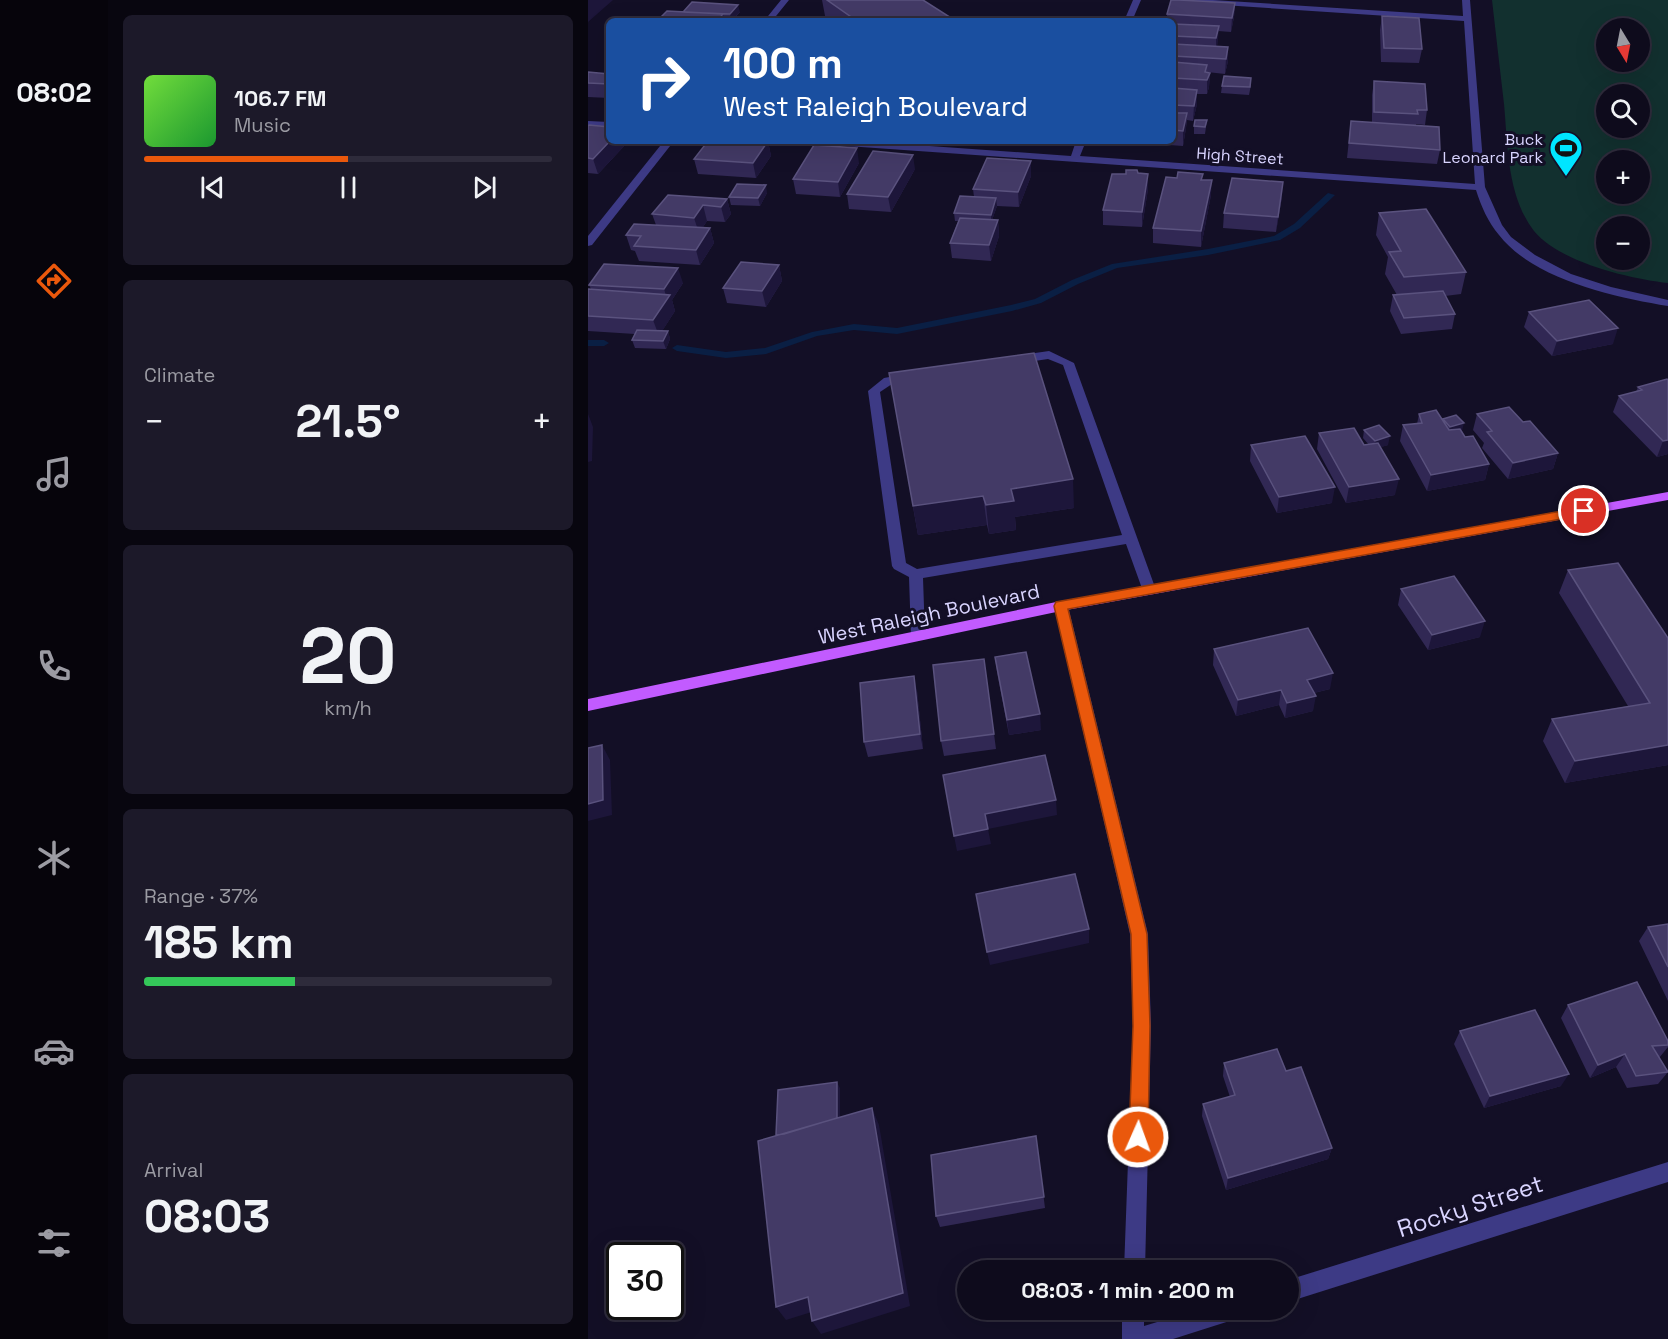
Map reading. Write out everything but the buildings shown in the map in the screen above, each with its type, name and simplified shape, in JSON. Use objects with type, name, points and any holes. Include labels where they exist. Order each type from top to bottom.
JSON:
[{"type":"main road","name":"West Raleigh Boulevard","points":[[588,705],[1061,606],[1668,496]]},
{"type":"street","points":[[770,18],[785,0]]},
{"type":"street","points":[[1129,18],[1137,0]]},
{"type":"street","points":[[1177,0],[1467,19]]},
{"type":"street","points":[[1466,0],[1480,187],[1487,210],[1513,244],[1560,273],[1631,297],[1668,303]]},
{"type":"street","points":[[588,124],[606,125]]},
{"type":"street","points":[[588,243],[667,144]]},
{"type":"street","name":"High Street","points":[[861,144],[1480,187]]},
{"type":"street","points":[[1074,159],[1081,144]]},
{"type":"street","points":[[1003,362],[1049,355],[1068,363],[1149,590]]},
{"type":"street","points":[[922,375],[888,381],[874,391],[899,566],[916,574],[1131,538]]},
{"type":"street","points":[[916,574],[918,636]]},
{"type":"street","points":[[1061,606],[1139,934],[1142,1026],[1135,1260]]},
{"type":"street","name":"Rocky Street","points":[[1299,1288],[1668,1172]]},
{"type":"street","points":[[1133,1339],[1134,1320]]},
{"type":"street","points":[[1137,1339],[1199,1320]]},
{"type":"green space","name":"Buck Leonard Park","points":[[1492,0],[1668,0],[1668,283],[1635,278],[1606,270],[1650,270],[1650,216],[1596,216],[1596,267],[1560,252],[1534,231],[1518,202],[1514,187],[1508,154]]},
{"type":"waterway","points":[[677,348],[726,355],[766,351],[815,334],[854,327],[897,331],[1012,308],[1038,301],[1075,282],[1115,266],[1208,252],[1277,238],[1297,226],[1331,195]]},
{"type":"waterway","points":[[588,343],[604,343]]},
{"type":"place","name":"Buck Leonard Park","points":[[1566,177]]},
{"type":"route","points":[[1138,1137],[1142,1026],[1139,934],[1061,606],[1584,511]]}]
